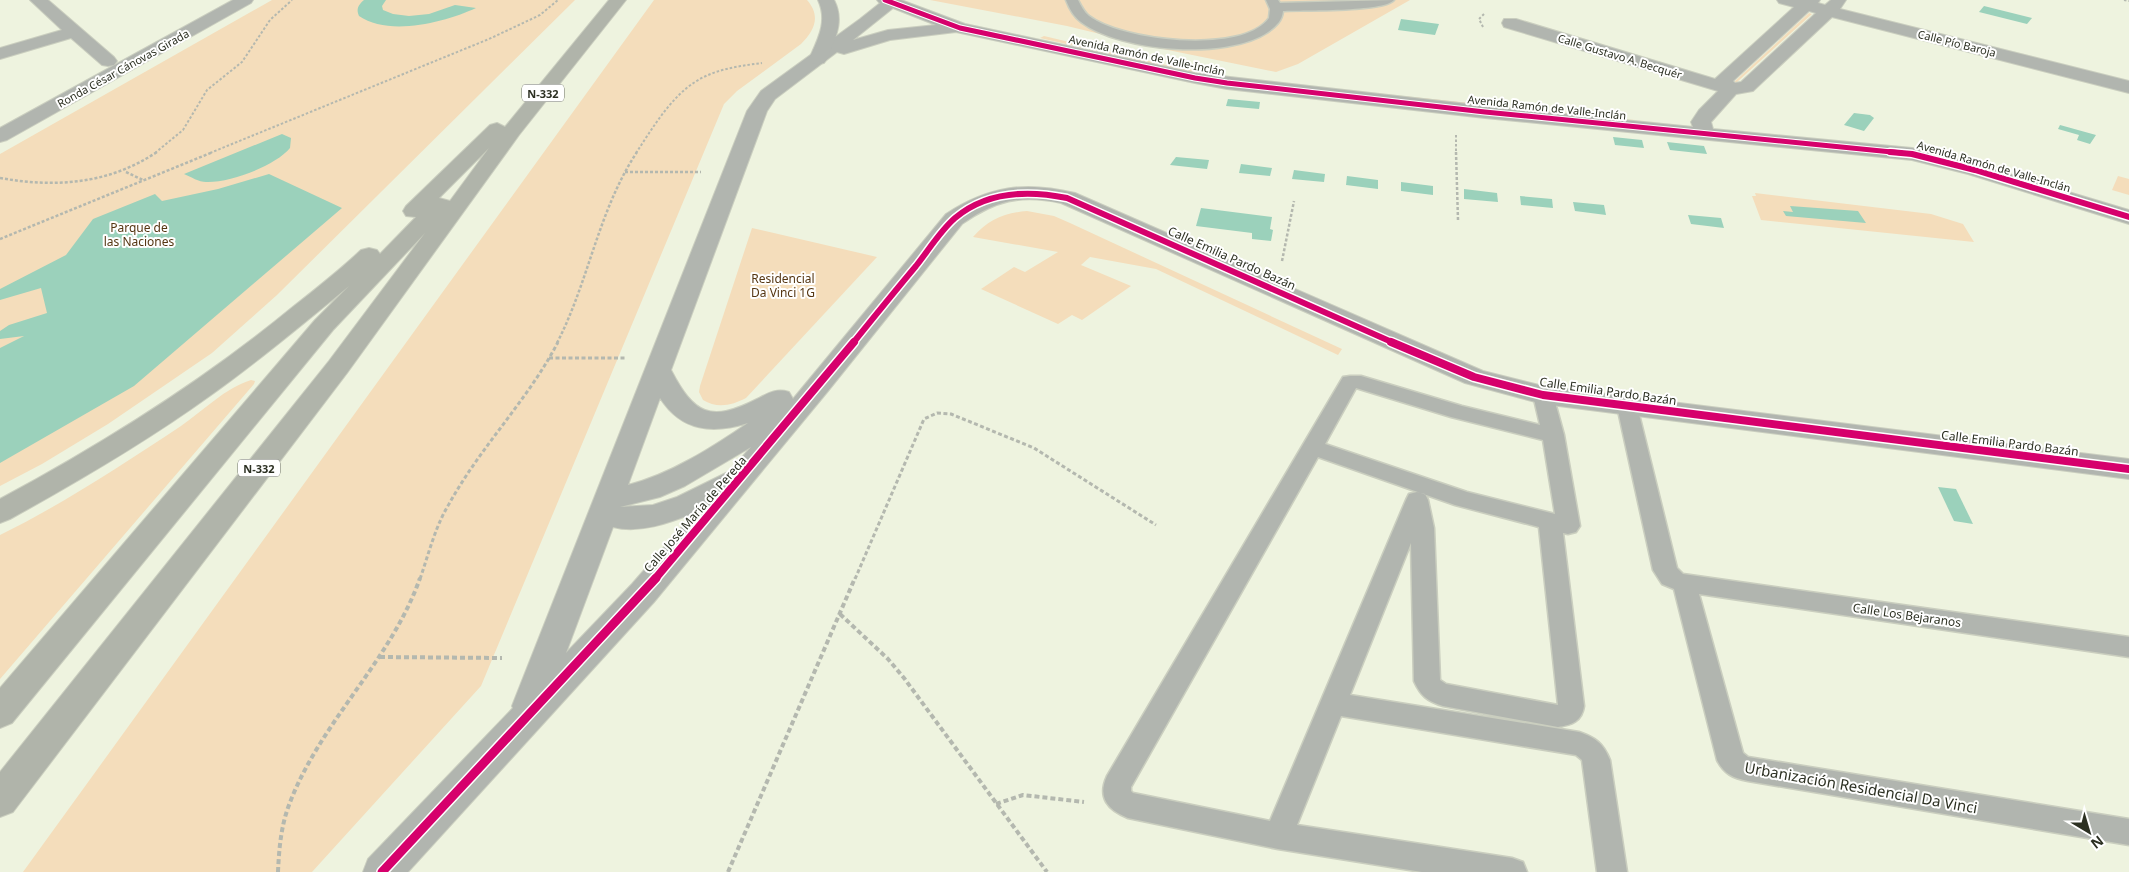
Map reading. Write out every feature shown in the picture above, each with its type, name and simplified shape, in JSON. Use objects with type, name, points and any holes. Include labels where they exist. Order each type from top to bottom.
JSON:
[{"type":"highway","name":"N-332","points":[[0,800],[338,366],[512,132],[618,0]]},
{"type":"highway","points":[[0,512],[49,486],[137,433],[229,370],[291,322],[362,262],[573,54]]},
{"type":"highway","name":"N-332","points":[[0,713],[324,325],[512,132]]},
{"type":"street","points":[[38,0],[108,61]]},
{"type":"street","name":"Ronda César Cánovas Girada","points":[[0,120],[222,0]]},
{"type":"street","name":"Ronda César Cánovas Girada","points":[[0,136],[245,0]]},
{"type":"street","points":[[818,59],[832,27],[832,12],[826,0]]},
{"type":"street","name":"Calle Pío Baroja","points":[[1786,0],[1834,5],[2129,87]]},
{"type":"street","points":[[888,1],[960,28]]},
{"type":"street","name":"Calle José María de Pereda","points":[[523,720],[757,111],[768,95],[818,59],[888,1]]},
{"type":"street","name":"Avenida Ramón de Valle-Inclán","points":[[888,1],[951,16],[1072,37],[1184,64],[1246,75],[1912,154],[1975,170],[2129,217]]},
{"type":"street","points":[[1730,89],[1723,80],[1809,3]]},
{"type":"street","points":[[1703,128],[1706,114],[1730,89],[1746,87],[1834,5]]},
{"type":"street","name":"Calle Gustavo A. Becquér","points":[[1510,23],[1730,89]]},
{"type":"street","name":"Calle José María de Pereda","points":[[818,59],[888,35],[960,28]]},
{"type":"street","name":"Avenida Ramón de Valle-Inclán","points":[[960,28],[1226,83],[1703,128],[1914,144],[1956,153],[2129,205]]},
{"type":"street","points":[[0,54],[73,32]]},
{"type":"street","name":"Calle José María de Pereda","points":[[382,872],[643,592],[819,385],[954,219],[972,205],[991,197],[1032,192]]},
{"type":"street","name":"Calle Emilia Pardo Bazán","points":[[1032,192],[1050,194],[1090,207],[1474,377],[1543,395],[2129,469]]},
{"type":"street","name":"Calle José María de Pereda","points":[[658,370],[682,409],[694,416],[707,420],[721,421],[738,418],[774,402],[839,361]]},
{"type":"street","name":"Calle José María de Pereda","points":[[606,505],[645,491],[694,469],[743,440],[819,385]]},
{"type":"street","name":"Calle José María de Pereda","points":[[606,505],[614,518],[630,519],[650,516],[692,501],[745,473]]},
{"type":"lane","points":[[1072,0],[1077,11],[1084,19],[1101,28],[1133,38],[1177,45],[1214,44],[1246,38],[1268,27],[1274,21],[1277,14],[1274,3],[1357,5],[1388,0]]},
{"type":"lane","points":[[1512,872],[1278,836],[1128,805],[1120,801],[1116,793],[1118,785],[1347,385],[1356,381],[1458,412],[1552,435]]},
{"type":"lane","points":[[1311,447],[1420,493],[1488,506],[1568,526],[1543,395]]},
{"type":"lane","points":[[1627,406],[1665,570],[1667,575],[1674,580],[1684,583]]},
{"type":"lane","points":[[1420,493],[1428,681],[1430,688],[1435,693],[1442,695],[1558,716],[1565,715],[1572,706],[1550,522]]},
{"type":"lane","points":[[1278,836],[1420,493]]},
{"type":"lane","name":"Calle Los Bejaranos","points":[[1684,583],[2129,647]]},
{"type":"lane","name":"Urbanización Residencial Da Vinci","points":[[1684,583],[1728,754],[1731,760],[1739,767],[2129,832]]},
{"type":"lane","points":[[1333,702],[1588,747],[1594,753],[1596,760],[1612,872]]},
{"type":"path","points":[[0,178],[32,182],[77,182],[125,172],[156,155],[185,127],[211,86],[241,62],[274,14],[292,0]]},
{"type":"path","points":[[0,239],[516,27],[540,15],[558,0]]},
{"type":"path","points":[[2124,0],[2129,1]]},
{"type":"path","points":[[1486,28],[1480,24],[1479,19],[1482,15],[1489,12]]},
{"type":"path","points":[[278,872],[280,839],[289,808],[310,759],[328,729],[379,657],[403,617],[414,594],[447,506],[472,467],[522,402],[549,358],[564,327],[607,211],[624,172],[647,136],[679,95],[690,85],[721,71],[770,62]]},
{"type":"path","points":[[1456,128],[1458,220]]},
{"type":"path","points":[[125,172],[143,180]]},
{"type":"path","points":[[624,172],[702,172]]},
{"type":"path","points":[[1281,267],[1294,200]]},
{"type":"path","points":[[549,358],[625,358]]},
{"type":"path","points":[[728,872],[924,419],[934,413],[952,414],[1034,448],[1156,525]]},
{"type":"path","points":[[840,614],[888,659],[904,678],[1047,872]]},
{"type":"path","points":[[379,657],[502,658]]},
{"type":"path","points":[[996,804],[1023,795],[1098,804],[1120,801]]},
{"type":"green space","name":"Parque de las Naciones","points":[[272,0],[575,0],[277,295],[212,353],[108,424],[42,464],[0,486],[0,154]]},
{"type":"green space","points":[[654,0],[807,0],[815,17],[813,28],[801,44],[737,91],[724,104],[481,686],[312,872],[23,872]]},
{"type":"green space","points":[[930,0],[1410,0],[1298,64],[1276,72],[1158,48],[1067,26]]},
{"type":"green space","points":[[1809,13],[1812,14],[1736,83],[1733,83]]},
{"type":"green space","points":[[1044,36],[1170,66],[1248,80],[1664,123],[1288,87],[1188,72],[1040,38]]},
{"type":"green space","points":[[2118,176],[2129,179],[2129,195],[2112,190]]},
{"type":"green space","points":[[1755,193],[1931,214],[1963,224],[1974,242],[1761,220],[1752,196],[1756,196]]},
{"type":"green space","points":[[1027,211],[1054,216],[1070,223],[1342,349],[1338,355],[1156,269],[1090,257],[1081,265],[1131,286],[1082,320],[1072,315],[1058,324],[981,289],[1014,267],[1025,272],[1058,252],[973,237],[997,218]]},
{"type":"green space","name":"Residencial Da Vinci 1G","points":[[752,228],[877,257],[746,398],[736,403],[725,405],[708,403],[703,400],[699,392],[700,386]]},
{"type":"green space","points":[[251,380],[255,381],[254,384],[0,679],[0,535],[92,484],[181,426],[232,388]]},
{"type":"shaded area","points":[[364,0],[386,0],[382,6],[383,10],[393,14],[409,16],[429,14],[455,5],[476,8],[434,22],[418,25],[386,26],[359,16],[358,7]]},
{"type":"shaded area","points":[[1984,6],[2032,18],[2027,24],[1979,12]]},
{"type":"shaded area","points":[[1401,19],[1439,24],[1435,35],[1398,30]]},
{"type":"shaded area","points":[[1228,99],[1260,102],[1259,109],[1226,106]]},
{"type":"shaded area","points":[[1854,113],[1870,115],[1874,118],[1864,131],[1844,125]]},
{"type":"shaded area","points":[[2060,125],[2096,135],[2090,144],[2077,140],[2079,135],[2058,129]]},
{"type":"shaded area","points":[[282,134],[291,138],[290,148],[274,161],[251,172],[216,182],[198,180],[184,174]]},
{"type":"shaded area","points":[[1613,137],[1642,140],[1644,148],[1615,145]]},
{"type":"shaded area","points":[[1667,142],[1704,146],[1707,154],[1670,150]]},
{"type":"shaded area","points":[[1176,157],[1209,160],[1207,169],[1170,165]]},
{"type":"shaded area","points":[[1241,164],[1272,168],[1270,176],[1239,173]]},
{"type":"shaded area","points":[[1294,170],[1325,174],[1324,182],[1292,179]]},
{"type":"shaded area","points":[[269,174],[342,208],[134,386],[0,463],[0,348],[24,336],[0,339],[0,331],[9,325],[47,313],[41,288],[0,300],[0,289],[66,255],[93,219],[155,194],[162,201],[218,189]]},
{"type":"shaded area","points":[[1347,176],[1378,180],[1378,189],[1346,185]]},
{"type":"shaded area","points":[[1401,182],[1433,186],[1433,195],[1401,191]]},
{"type":"shaded area","points":[[1464,189],[1497,193],[1498,202],[1464,199]]},
{"type":"shaded area","points":[[1520,196],[1552,199],[1553,208],[1521,205]]},
{"type":"shaded area","points":[[1573,202],[1604,205],[1606,215],[1575,211]]},
{"type":"shaded area","points":[[1790,206],[1858,211],[1866,223],[1786,216],[1783,211],[1793,212]]},
{"type":"shaded area","points":[[1201,208],[1272,217],[1270,229],[1273,230],[1271,241],[1252,239],[1252,233],[1196,226]]},
{"type":"shaded area","points":[[1688,215],[1721,218],[1724,228],[1691,224]]},
{"type":"shaded area","points":[[1938,487],[1956,489],[1973,524],[1954,521]]},
{"type":"cycle path","points":[[885,0],[960,28],[1195,78],[1227,83],[1485,112],[1912,154],[1975,170],[2129,217]]},
{"type":"cycle path","points":[[382,872],[643,593],[819,385],[954,219],[981,203],[1008,194],[1036,193],[1067,198],[1428,358],[1474,377],[1543,395],[2129,469]]}]
